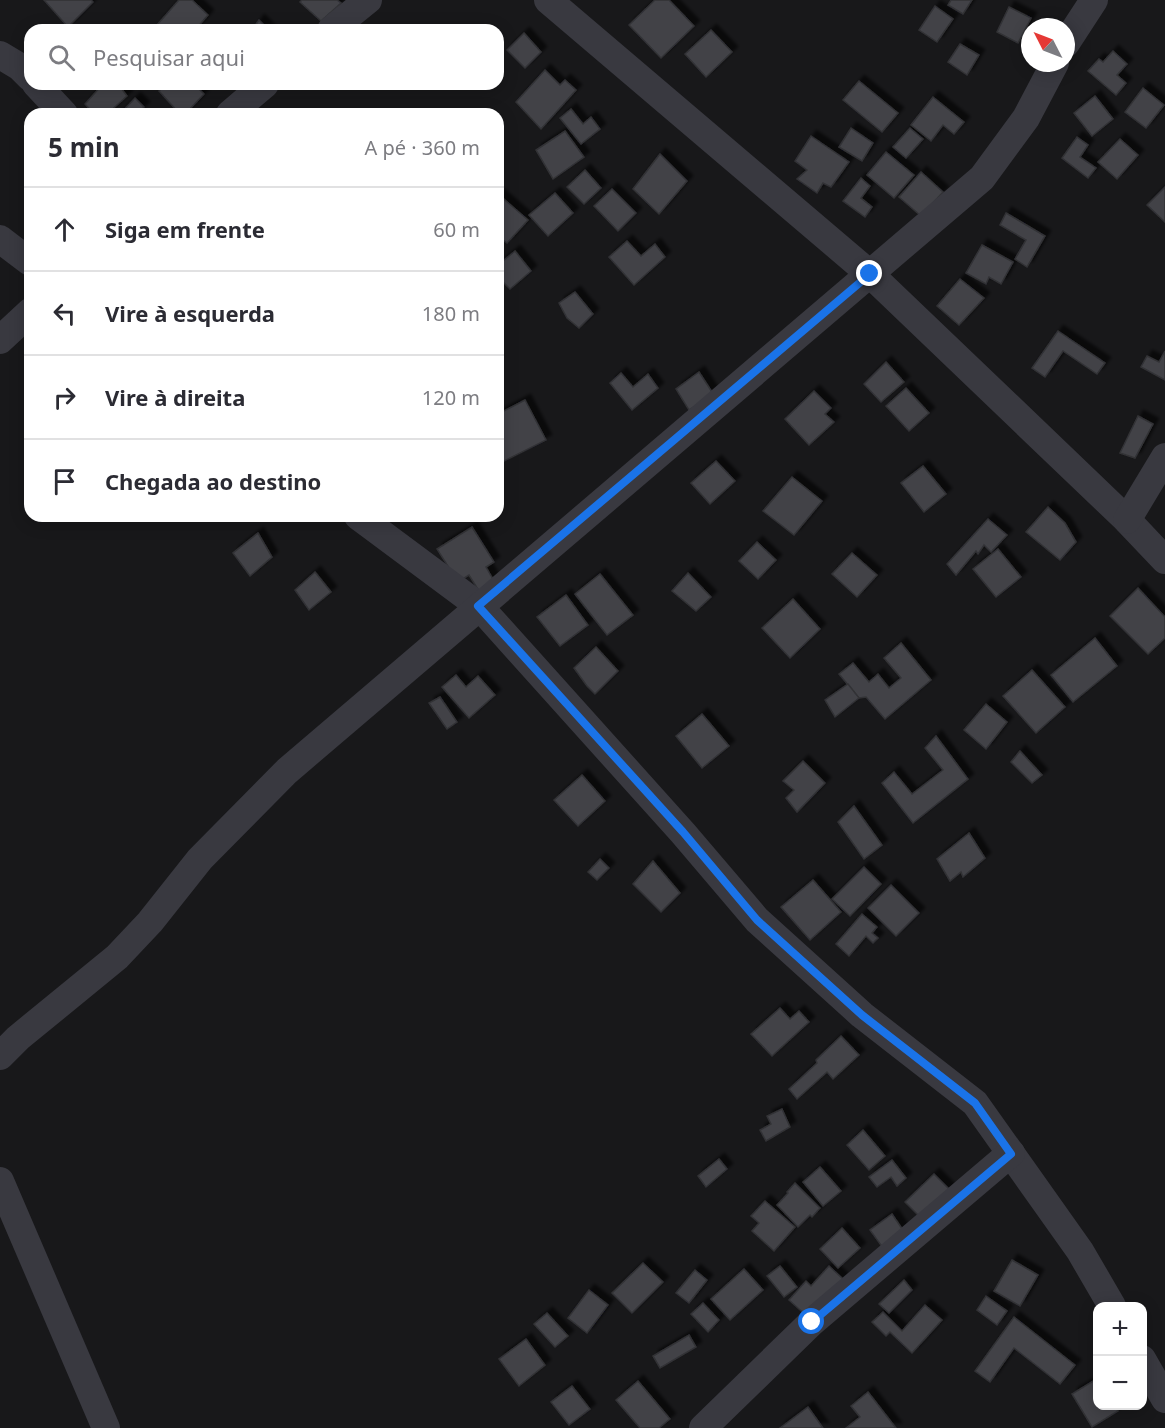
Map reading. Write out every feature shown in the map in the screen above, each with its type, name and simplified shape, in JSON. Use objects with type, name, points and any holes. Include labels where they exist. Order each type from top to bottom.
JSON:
[{"type":"street","points":[[338,24],[368,0]]},
{"type":"street","points":[[548,0],[870,274],[1127,520],[1165,560]]},
{"type":"street","points":[[1075,29],[1094,0]]},
{"type":"street","points":[[0,54],[24,71]]},
{"type":"street","points":[[0,1056],[18,1038],[117,957],[150,922],[200,859],[287,771],[982,178],[1026,118],[1050,72]]},
{"type":"street","points":[[42,90],[58,108]]},
{"type":"street","points":[[237,108],[258,90]]},
{"type":"street","points":[[0,239],[24,257]]},
{"type":"street","points":[[0,340],[24,318]]},
{"type":"street","points":[[1127,520],[1165,457]]},
{"type":"street","points":[[366,522],[478,606],[683,832],[757,920],[862,1015],[975,1103],[1080,1251],[1110,1302]]},
{"type":"street","points":[[703,1428],[812,1322],[1011,1154]]},
{"type":"street","points":[[0,1181],[106,1428]]},
{"type":"street","points":[[1147,1366],[1165,1399]]},
{"type":"building","points":[[44,0],[91,0],[93,2],[71,24],[65,24]]},
{"type":"building","points":[[179,0],[192,0],[208,15],[200,24],[158,24]]},
{"type":"building","points":[[302,0],[337,0],[341,3],[321,21],[300,2]]},
{"type":"building","points":[[655,0],[669,0],[694,26],[661,58],[629,25]]},
{"type":"building","points":[[951,0],[972,0],[963,14],[948,5]]},
{"type":"building","points":[[935,6],[953,19],[937,42],[919,30]]},
{"type":"building","points":[[1009,7],[1031,18],[1021,18],[1021,37],[1018,43],[997,32]]},
{"type":"building","points":[[711,30],[732,52],[706,77],[685,54]]},
{"type":"building","points":[[524,33],[541,52],[525,68],[507,50]]},
{"type":"building","points":[[960,44],[979,55],[967,75],[948,62]]},
{"type":"building","points":[[1113,51],[1127,64],[1117,75],[1126,83],[1116,95],[1088,71],[1099,59],[1103,62]]},
{"type":"building","points":[[545,70],[560,85],[565,80],[576,90],[541,129],[516,102]]},
{"type":"building","points":[[859,81],[898,113],[882,132],[843,100]]},
{"type":"building","points":[[1143,88],[1164,105],[1146,128],[1125,112]]},
{"type":"building","points":[[98,90],[122,90],[127,96],[114,108],[89,108],[85,104]]},
{"type":"building","points":[[200,90],[204,94],[191,108],[175,108],[159,91]]},
{"type":"building","points":[[1095,96],[1113,119],[1092,136],[1074,113]]},
{"type":"building","points":[[933,97],[964,122],[954,134],[943,125],[931,141],[911,125]]},
{"type":"building","points":[[135,98],[144,107],[143,108],[126,108]]},
{"type":"building","points":[[571,109],[583,124],[591,117],[600,129],[581,144],[560,118]]},
{"type":"building","points":[[851,128],[873,143],[862,161],[839,147]]},
{"type":"building","points":[[910,128],[923,139],[906,158],[893,147]]},
{"type":"building","points":[[565,131],[584,157],[553,179],[536,150]]},
{"type":"building","points":[[811,136],[849,162],[831,187],[823,183],[817,193],[797,179],[807,170],[795,161]]},
{"type":"building","points":[[1077,137],[1088,145],[1080,157],[1096,168],[1088,178],[1062,158]]},
{"type":"building","points":[[1120,139],[1138,155],[1117,179],[1098,162]]},
{"type":"building","points":[[886,152],[914,175],[894,198],[867,175]]},
{"type":"building","points":[[660,154],[687,181],[659,214],[633,189]]},
{"type":"building","points":[[585,170],[601,188],[584,204],[567,187]]},
{"type":"building","points":[[921,172],[943,192],[921,216],[899,197]]},
{"type":"building","points":[[861,178],[870,186],[861,198],[872,207],[865,217],[843,201]]},
{"type":"building","points":[[1165,187],[1165,222],[1147,205]]},
{"type":"building","points":[[612,189],[636,213],[618,231],[594,206]]},
{"type":"building","points":[[555,193],[573,213],[548,236],[529,215]]},
{"type":"building","points":[[504,199],[528,220],[507,243],[504,241]]},
{"type":"building","points":[[1006,213],[1045,236],[1027,267],[1015,259],[1026,240],[1000,225]]},
{"type":"building","points":[[627,241],[641,256],[655,244],[665,257],[634,285],[609,257]]},
{"type":"building","points":[[982,245],[1013,262],[1001,284],[989,277],[986,284],[966,273]]},
{"type":"building","points":[[515,251],[531,271],[510,289],[504,283],[504,260]]},
{"type":"building","points":[[960,279],[984,298],[959,325],[937,306]]},
{"type":"building","points":[[575,292],[593,314],[579,328],[567,318],[559,303]]},
{"type":"building","points":[[1058,331],[1105,363],[1097,374],[1063,351],[1045,377],[1032,368]]},
{"type":"building","points":[[1165,351],[1165,380],[1141,367],[1147,356],[1159,362]]},
{"type":"building","points":[[886,362],[904,382],[881,402],[864,384]]},
{"type":"building","points":[[699,372],[714,395],[689,410],[676,389]]},
{"type":"building","points":[[621,373],[633,387],[648,374],[658,388],[632,410],[610,383]]},
{"type":"building","points":[[906,388],[929,413],[909,431],[886,406]]},
{"type":"building","points":[[814,391],[831,408],[825,414],[834,422],[809,445],[785,419]]},
{"type":"building","points":[[525,400],[546,440],[504,461],[504,411]]},
{"type":"building","points":[[1138,416],[1153,424],[1135,458],[1120,453]]},
{"type":"building","points":[[716,461],[735,481],[710,504],[691,483]]},
{"type":"building","points":[[923,466],[946,494],[924,512],[901,483]]},
{"type":"building","points":[[792,477],[822,501],[794,535],[763,511]]},
{"type":"building","points":[[1048,507],[1065,523],[1076,542],[1060,560],[1026,532]]},
{"type":"building","points":[[988,519],[1007,535],[991,552],[984,545],[978,554],[976,551],[956,575],[947,564]]},
{"type":"building","points":[[472,527],[494,562],[486,567],[494,581],[479,591],[469,575],[458,582],[437,549]]},
{"type":"building","points":[[258,533],[272,557],[250,576],[233,553]]},
{"type":"building","points":[[757,542],[776,560],[758,579],[739,561]]},
{"type":"building","points":[[998,549],[1021,577],[996,597],[973,569]]},
{"type":"building","points":[[852,553],[877,575],[857,597],[832,574]]},
{"type":"building","points":[[315,572],[331,592],[309,610],[295,590]]},
{"type":"building","points":[[688,573],[711,597],[696,611],[672,591]]},
{"type":"building","points":[[600,574],[633,615],[607,635],[575,594]]},
{"type":"building","points":[[1138,588],[1165,617],[1165,638],[1148,654],[1110,616]]},
{"type":"building","points":[[566,595],[588,625],[560,646],[537,617]]},
{"type":"building","points":[[793,599],[820,629],[790,658],[762,628]]},
{"type":"building","points":[[1095,638],[1117,666],[1073,702],[1051,675]]},
{"type":"building","points":[[901,643],[931,680],[885,719],[866,697],[859,698],[839,674],[853,663],[869,682],[878,674],[889,688],[901,678],[884,658]]},
{"type":"building","points":[[596,647],[618,671],[595,694],[574,668]]},
{"type":"building","points":[[1032,670],[1065,707],[1036,733],[1003,696]]},
{"type":"building","points":[[456,675],[466,687],[478,676],[495,695],[469,718],[442,687]]},
{"type":"building","points":[[848,684],[859,698],[835,717],[825,700]]},
{"type":"building","points":[[440,697],[457,722],[447,729],[429,703]]},
{"type":"building","points":[[986,704],[1007,722],[986,749],[964,730]]},
{"type":"building","points":[[702,714],[729,746],[702,768],[676,736]]},
{"type":"building","points":[[936,736],[968,779],[913,823],[882,783],[894,772],[912,794],[943,770],[925,748]]},
{"type":"building","points":[[1020,751],[1042,775],[1032,783],[1011,762]]},
{"type":"building","points":[[803,761],[825,783],[797,812],[786,798],[794,790],[783,781]]},
{"type":"building","points":[[582,775],[605,801],[578,826],[554,800]]},
{"type":"building","points":[[854,806],[882,845],[864,859],[838,822]]},
{"type":"building","points":[[969,833],[985,858],[963,877],[961,872],[950,881],[937,859]]},
{"type":"building","points":[[600,859],[609,868],[597,880],[588,872]]},
{"type":"building","points":[[653,861],[680,893],[661,912],[633,884]]},
{"type":"building","points":[[864,867],[881,884],[850,916],[832,899]]},
{"type":"building","points":[[813,880],[841,912],[810,940],[781,907]]},
{"type":"building","points":[[891,885],[919,913],[896,936],[868,908]]},
{"type":"building","points":[[862,914],[877,927],[872,933],[878,938],[873,943],[866,936],[849,956],[836,944]]},
{"type":"building","points":[[780,1008],[790,1019],[799,1011],[809,1022],[772,1056],[751,1034]]},
{"type":"building","points":[[841,1036],[859,1055],[833,1079],[827,1072],[797,1099],[789,1089]]},
{"type":"building","points":[[782,1109],[790,1127],[766,1141],[760,1130],[771,1124],[767,1116]]},
{"type":"building","points":[[863,1130],[885,1156],[869,1170],[847,1145]]},
{"type":"building","points":[[719,1159],[727,1169],[706,1187],[698,1176]]},
{"type":"building","points":[[892,1160],[906,1178],[897,1186],[891,1177],[877,1187],[869,1177]]},
{"type":"building","points":[[820,1167],[841,1191],[823,1206],[803,1182]]},
{"type":"building","points":[[934,1174],[954,1194],[925,1222],[905,1202]]},
{"type":"building","points":[[795,1183],[820,1208],[798,1227],[777,1205]]},
{"type":"building","points":[[765,1201],[795,1227],[774,1251],[752,1231],[759,1223],[751,1216]]},
{"type":"building","points":[[892,1214],[907,1236],[886,1252],[870,1230]]},
{"type":"building","points":[[842,1228],[860,1248],[838,1268],[820,1249]]},
{"type":"building","points":[[1012,1260],[1038,1275],[1020,1306],[994,1291]]},
{"type":"building","points":[[643,1263],[663,1282],[632,1313],[612,1293]]},
{"type":"building","points":[[780,1266],[797,1287],[784,1297],[767,1276]]},
{"type":"building","points":[[829,1266],[843,1279],[809,1318],[789,1300],[806,1281],[811,1286]]},
{"type":"building","points":[[744,1269],[763,1290],[730,1320],[711,1299]]},
{"type":"building","points":[[695,1270],[707,1280],[689,1303],[676,1293]]},
{"type":"building","points":[[904,1280],[912,1290],[889,1313],[879,1304]]},
{"type":"building","points":[[589,1290],[608,1305],[587,1333],[568,1318]]},
{"type":"building","points":[[986,1296],[1007,1311],[997,1325],[977,1310]]},
{"type":"building","points":[[703,1303],[719,1320],[708,1332],[691,1314]]},
{"type":"building","points":[[925,1305],[942,1320],[912,1353],[890,1332],[886,1336],[872,1322],[883,1312],[902,1331]]},
{"type":"building","points":[[547,1313],[568,1336],[555,1347],[534,1324]]},
{"type":"building","points":[[1014,1317],[1075,1365],[1060,1384],[1014,1348],[990,1382],[975,1371]]},
{"type":"building","points":[[689,1335],[696,1347],[660,1368],[653,1356]]},
{"type":"building","points":[[526,1339],[545,1365],[519,1386],[499,1359]]},
{"type":"building","points":[[638,1381],[670,1419],[659,1428],[640,1428],[616,1400]]},
{"type":"building","points":[[1093,1381],[1093,1410],[1118,1411],[1092,1427],[1072,1394]]},
{"type":"building","points":[[572,1386],[590,1409],[569,1425],[551,1402]]},
{"type":"building","points":[[868,1392],[896,1428],[846,1428],[860,1417],[851,1406]]},
{"type":"building","points":[[808,1407],[823,1428],[780,1428]]},
{"type":"route","points":[[812,1322],[1011,1154],[975,1103],[862,1015],[757,920],[683,832],[478,606],[870,274]]}]
